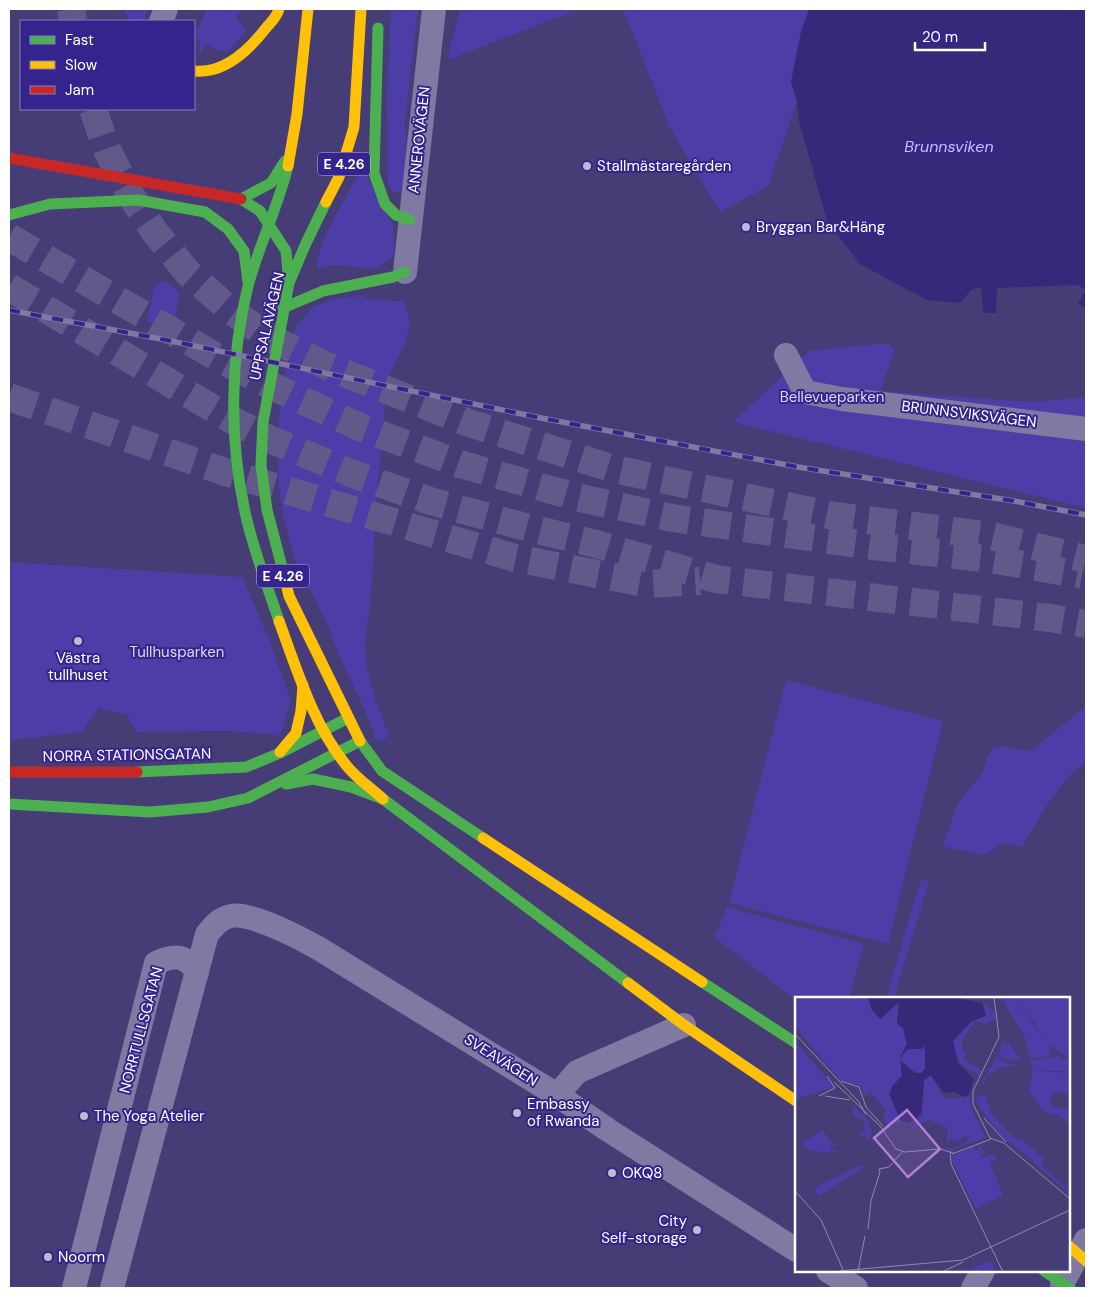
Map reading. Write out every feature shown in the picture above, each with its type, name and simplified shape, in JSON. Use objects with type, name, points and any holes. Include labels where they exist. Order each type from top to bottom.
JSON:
[{"type":"main road","points":[[195,71],[201,72],[222,66],[241,57],[278,14],[280,9]]},
{"type":"main road","points":[[308,9],[289,156],[282,187],[248,283],[238,330],[233,399],[237,462],[244,511],[260,568],[303,685],[324,730],[347,766],[383,799],[684,1025],[795,1100]]},
{"type":"main road","name":"UPPSALAVÄGEN","points":[[350,718],[293,605],[287,588],[269,523],[261,465],[263,422],[289,283],[306,243],[339,177],[354,127],[361,9]]},
{"type":"main road","points":[[378,13],[374,173],[385,204],[396,215],[410,220]]},
{"type":"main road","points":[[241,199],[271,183],[289,156]]},
{"type":"main road","points":[[9,158],[23,162],[241,199],[260,211],[286,251],[289,283]]},
{"type":"main road","points":[[9,215],[50,204],[138,200],[205,212],[228,229],[244,251],[248,283]]},
{"type":"main road","points":[[283,308],[323,291],[393,277],[405,272]]},
{"type":"main road","points":[[280,753],[296,733],[301,710],[303,685]]},
{"type":"main road","name":"NORRA STATIONSGATAN","points":[[9,772],[147,772],[246,767],[280,753],[350,718]]},
{"type":"main road","name":"E 4.26","points":[[350,718],[360,742]]},
{"type":"main road","points":[[9,804],[150,812],[216,805],[248,798],[360,742],[382,771],[657,954],[795,1042]]},
{"type":"main road","points":[[272,786],[313,779],[351,787],[383,799]]},
{"type":"street","name":"ANNEROVÄGEN","points":[[405,272],[434,9]]},
{"type":"street","name":"BRUNNSVIKSVÄGEN","points":[[786,355],[805,392],[842,399],[1086,429]]},
{"type":"street","name":"SVEAVÄGEN","points":[[197,972],[207,934],[218,921],[232,916],[249,918],[293,934],[557,1095],[795,1249]]},
{"type":"street","name":"NORRTULLSGATAN","points":[[74,1288],[156,963],[166,957],[180,957],[192,963],[197,972]]},
{"type":"street","points":[[112,1288],[197,972]]},
{"type":"street","points":[[557,1095],[577,1072],[684,1025]]},
{"type":"street","points":[[1070,1265],[1080,1250]]},
{"type":"street","points":[[830,1272],[856,1288]]},
{"type":"street","points":[[973,1288],[982,1272]]},
{"type":"green space","points":[[123,9],[148,9],[143,20],[127,20],[129,19]]},
{"type":"green space","points":[[207,9],[242,9],[237,16],[237,21],[242,23],[246,31],[228,52],[217,50],[207,44],[199,56],[200,44],[196,33]]},
{"type":"green space","points":[[391,9],[418,9],[405,122],[408,172],[402,190],[399,192],[393,192],[388,185],[387,92]]},
{"type":"green space","points":[[460,9],[580,9],[447,60]]},
{"type":"green space","points":[[623,9],[809,9],[801,32],[791,82],[797,101],[768,186],[720,212],[670,128]]},
{"type":"green space","points":[[362,166],[393,225],[394,254],[391,259],[373,269],[332,265],[318,269],[321,247]]},
{"type":"green space","points":[[165,281],[173,285],[179,295],[174,325],[147,323],[154,287]]},
{"type":"green space","points":[[362,296],[371,300],[404,301],[410,321],[405,345],[390,374],[384,415],[377,491],[371,597],[365,639],[366,664],[375,699],[389,736],[377,742],[325,619],[295,561],[283,516],[279,486],[277,440],[282,387],[293,334],[297,325],[312,308],[329,300]]},
{"type":"green space","name":"Bellevueparken","points":[[886,343],[895,349],[880,391],[1030,402],[1086,397],[1086,508],[733,422],[809,351]]},
{"type":"green space","name":"Tullhusparken","points":[[9,562],[243,577],[291,700],[280,737],[272,734],[224,731],[136,732],[127,715],[99,708],[82,732],[9,740]]},
{"type":"green space","points":[[786,680],[943,721],[888,944],[729,903]]},
{"type":"green space","points":[[1086,706],[1086,761],[1058,790],[1022,847],[1002,843],[982,855],[942,846],[958,803],[982,773],[992,749],[1004,746],[1031,751]]},
{"type":"green space","points":[[921,879],[929,881],[894,997],[886,997]]},
{"type":"green space","points":[[727,907],[864,944],[849,997],[795,997],[795,999],[714,937]]},
{"type":"water","name":"Brunnsviken","points":[[809,9],[1086,9],[1086,290],[1078,285],[997,288],[996,313],[983,313],[981,288],[972,289],[960,303],[927,300],[860,264],[827,221],[799,121],[797,101],[791,82],[801,32]]},
{"type":"water","points":[[1086,290],[1086,308],[1078,303]]},
{"type":"tunnel","points":[[71,9],[73,20]]},
{"type":"tunnel","points":[[93,110],[107,150],[130,194],[154,231],[188,273],[229,309],[268,337],[327,366],[469,423],[614,469],[829,515],[992,536],[1086,559]]},
{"type":"tunnel","points":[[9,237],[225,362],[276,388],[360,427],[460,464],[576,497],[672,518],[873,546],[991,559],[1082,575]]},
{"type":"tunnel","points":[[9,287],[232,420],[269,439],[356,475],[430,501],[596,544],[716,579],[1050,618],[1086,624]]},
{"type":"tunnel","points":[[9,397],[225,472],[515,558],[649,584],[700,581]]},
{"type":"railway","points":[[9,310],[166,340],[541,418],[798,467],[1014,501],[1086,515]]},
{"type":"traffic: fast","points":[[378,28],[374,173],[385,204],[396,215],[410,220]]},
{"type":"traffic: fast","points":[[285,161],[271,183],[241,199],[260,211],[286,251],[289,283]]},
{"type":"traffic: fast","points":[[279,621],[256,553],[245,512],[236,456],[234,399],[238,342],[248,286],[288,166]]},
{"type":"traffic: fast","points":[[9,215],[50,204],[138,200],[205,212],[228,229],[244,251],[248,282]]},
{"type":"traffic: fast","points":[[283,571],[267,510],[261,465],[263,422],[289,283],[326,202]]},
{"type":"traffic: fast","points":[[283,308],[323,291],[393,277],[405,272]]},
{"type":"traffic: fast","points":[[137,772],[246,767],[280,753],[346,719]]},
{"type":"traffic: fast","points":[[9,804],[150,812],[208,807],[248,798],[360,741],[382,771],[483,838]]},
{"type":"traffic: fast","points":[[286,784],[313,779],[351,787],[383,799],[628,983]]},
{"type":"traffic: fast","points":[[702,982],[795,1042]]},
{"type":"traffic: fast","points":[[1046,1272],[1070,1288]]},
{"type":"traffic: slow","points":[[195,71],[216,69],[235,59],[252,44],[275,17],[279,9]]},
{"type":"traffic: slow","points":[[288,166],[297,114],[308,9]]},
{"type":"traffic: slow","points":[[326,202],[339,177],[354,127],[361,9]]},
{"type":"traffic: slow","points":[[283,571],[289,596],[360,741]]},
{"type":"traffic: slow","points":[[279,621],[299,677],[324,732],[350,770],[383,799]]},
{"type":"traffic: slow","points":[[280,752],[296,733],[301,711],[303,685]]},
{"type":"traffic: slow","points":[[483,838],[702,982]]},
{"type":"traffic: slow","points":[[628,983],[684,1025],[795,1100]]},
{"type":"traffic: slow","points":[[1070,1247],[1086,1261]]},
{"type":"traffic: jam","points":[[9,158],[241,199]]},
{"type":"traffic: jam","points":[[9,772],[137,772]]},
{"type":"place","name":"Stallmästaregården","points":[[587,166]]},
{"type":"place","name":"Bryggan Bar&Häng","points":[[746,227]]},
{"type":"place","name":"Västra tullhuset","points":[[78,641]]},
{"type":"place","name":"Embassy of Rwanda","points":[[517,1113]]},
{"type":"place","name":"The Yoga Atelier","points":[[84,1116]]},
{"type":"place","name":"OKQ8","points":[[612,1173]]},
{"type":"place","name":"City Self-storage","points":[[697,1230]]},
{"type":"place","name":"Noorm","points":[[48,1257]]}]
